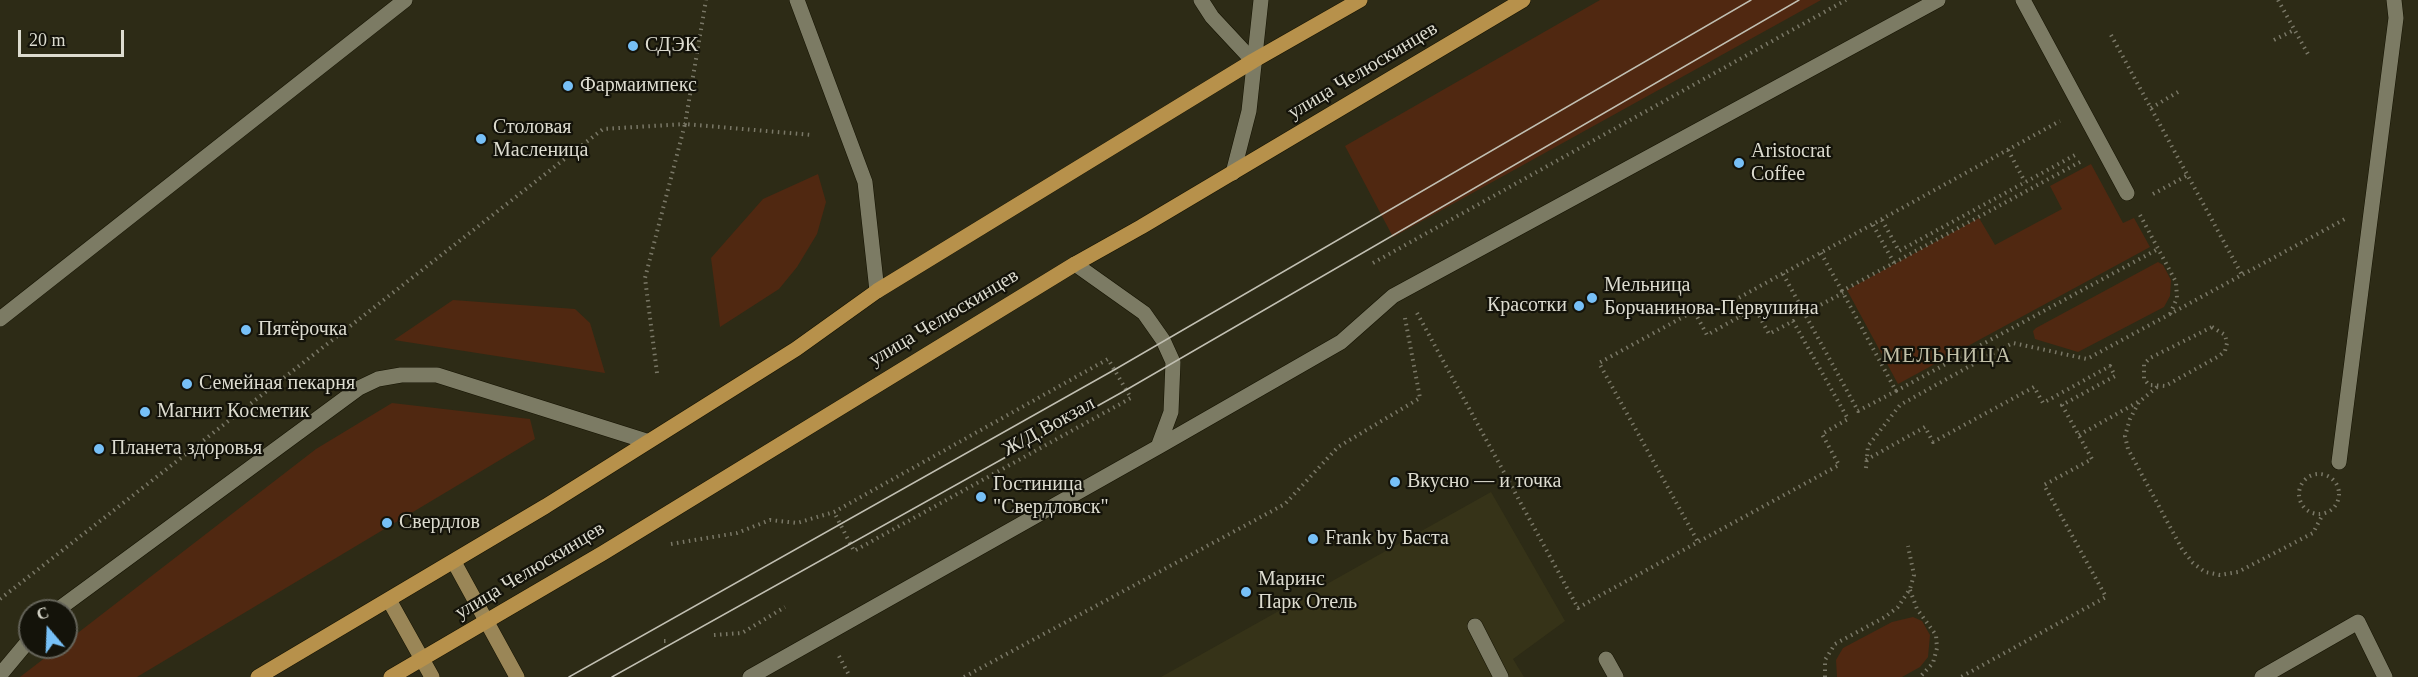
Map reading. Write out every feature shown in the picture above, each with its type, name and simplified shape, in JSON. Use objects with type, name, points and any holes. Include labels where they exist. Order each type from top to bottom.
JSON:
[{"type":"main road","points":[[258,677],[454,562],[796,349],[877,291],[1253,61],[1360,0]]},
{"type":"main road","name":"улица Челюскинцев","points":[[391,677],[722,480],[883,379],[1074,264],[1233,173],[1522,0]]},
{"type":"main road","points":[[454,562],[517,677]]},
{"type":"main road","points":[[389,600],[432,677]]},
{"type":"street","points":[[0,319],[405,0]]},
{"type":"street","points":[[797,0],[865,183],[877,291]]},
{"type":"street","points":[[1201,0],[1212,17],[1253,61]]},
{"type":"street","points":[[1233,173],[1249,111],[1261,0]]},
{"type":"street","points":[[750,677],[1341,342],[1393,296],[1938,0]]},
{"type":"street","points":[[2023,0],[2131,199]]},
{"type":"street","points":[[2339,462],[2396,18],[2394,0]]},
{"type":"street","points":[[1074,264],[1144,313],[1163,340],[1173,362],[1171,412],[1158,447]]},
{"type":"street","points":[[72,599],[359,388],[378,379],[401,375],[437,375],[646,441]]},
{"type":"street","points":[[2262,677],[2358,622],[2385,677]]},
{"type":"street","points":[[1474,626],[1501,677]]},
{"type":"street","points":[[0,675],[18,653]]},
{"type":"street","points":[[1606,659],[1616,677]]},
{"type":"path","points":[[657,373],[645,278],[685,124],[706,0]]},
{"type":"path","points":[[1373,263],[1846,0]]},
{"type":"path","points":[[2278,0],[2309,56]]},
{"type":"path","points":[[2274,40],[2294,30]]},
{"type":"path","points":[[2111,34],[2242,275]]},
{"type":"path","points":[[2151,108],[2178,92]]},
{"type":"path","points":[[1741,316],[1733,301],[2064,119]]},
{"type":"path","points":[[0,599],[603,129],[685,124],[812,135]]},
{"type":"path","points":[[2008,150],[2025,182]]},
{"type":"path","points":[[1882,220],[1899,251],[2075,155]]},
{"type":"path","points":[[1805,313],[2085,159]]},
{"type":"path","points":[[2170,314],[2177,298],[2176,282],[2131,199],[2187,175]]},
{"type":"path","points":[[1866,468],[1868,446],[1900,405],[2013,344],[2075,359],[2087,359],[2353,215]]},
{"type":"path","points":[[1873,225],[1894,263]]},
{"type":"path","points":[[1783,274],[1858,411],[2158,249]]},
{"type":"path","points":[[1821,253],[1896,391]]},
{"type":"path","points":[[1416,311],[1578,608],[1839,465],[1822,434],[1848,419],[1793,321],[1769,334],[1755,308],[1707,335],[1694,311],[1599,363],[1698,542]]},
{"type":"path","points":[[964,677],[1286,504],[1338,447],[1420,398],[1405,317]]},
{"type":"path","points":[[2079,435],[2139,402],[2157,387],[2165,386],[2219,356],[2225,351],[2227,343],[2225,335],[2212,327],[2204,329],[2150,358],[2142,371],[2144,379],[2157,387]]},
{"type":"path","name":"Ж/Д Вокзал","points":[[662,546],[737,533],[770,520],[797,523],[834,512],[1108,359],[1131,398],[854,551],[834,512]]},
{"type":"path","points":[[1866,460],[1925,427],[1933,442],[2034,387],[2043,403],[2110,366],[2115,376],[2062,405],[2092,459],[2044,485],[2106,597],[1960,677]]},
{"type":"path","points":[[2139,402],[2130,419],[2125,436],[2128,449],[2182,549],[2193,563],[2205,572],[2220,575],[2251,566],[2313,533],[2323,514],[2332,509],[2338,501],[2338,490],[2334,481],[2325,475],[2314,474],[2305,479],[2300,488],[2299,498],[2304,508],[2312,513],[2323,514]]},
{"type":"path","points":[[1825,677],[1825,660],[1835,644],[1885,617],[1898,607],[1910,589],[1914,575],[1908,546]]},
{"type":"path","points":[[1910,589],[1917,609],[1936,636],[1933,663],[1920,677]]},
{"type":"path","points":[[714,635],[742,633],[785,607]]},
{"type":"shaded area","points":[[1600,0],[1821,0],[1393,237],[1345,146]]},
{"type":"shaded area","points":[[2091,164],[2123,223],[2134,218],[2150,247],[1898,384],[1847,290],[1979,218],[1995,245],[2062,209],[2050,186]]},
{"type":"shaded area","points":[[818,174],[826,202],[817,234],[797,267],[779,289],[720,327],[711,258],[763,199]]},
{"type":"shaded area","points":[[2158,262],[2163,265],[2171,280],[2170,296],[2164,307],[2078,352],[2035,339],[2033,331],[2036,328]]},
{"type":"shaded area","points":[[453,300],[575,309],[590,323],[605,373],[394,340]]},
{"type":"shaded area","points":[[392,403],[530,419],[535,439],[137,677],[20,677],[43,659],[78,659],[78,633],[316,449]]},
{"type":"shaded area","points":[[1491,492],[1565,621],[1513,659],[1524,677],[1161,677]]},
{"type":"shaded area","points":[[1913,617],[1922,621],[1930,635],[1928,657],[1920,667],[1902,677],[1837,677],[1836,660],[1843,648],[1892,622]]},
{"type":"tram line","points":[[569,677],[1114,370],[1751,0]]},
{"type":"tram line","points":[[612,677],[1126,390],[1799,0]]},
{"type":"place","name":"СДЭК","points":[[633,46]]},
{"type":"place","name":"Фармаимпекс","points":[[568,86]]},
{"type":"place","name":"Столовая Масленица","points":[[481,139]]},
{"type":"place","name":"Aristocrat Coffee","points":[[1739,163]]},
{"type":"place","name":"Мельница Борчанинова-Первушина","points":[[1592,298]]},
{"type":"place","name":"Красотки","points":[[1579,306]]},
{"type":"place","name":"Пятёрочка","points":[[246,330]]},
{"type":"place","name":"Семейная пекарня","points":[[187,384]]},
{"type":"place","name":"Магнит Косметик","points":[[145,412]]},
{"type":"place","name":"Планета здоровья","points":[[99,449]]},
{"type":"place","name":"Вкусно — и точка","points":[[1395,482]]},
{"type":"place","name":"Гостиница \"Свердловск\"","points":[[981,497]]},
{"type":"place","name":"Свердлов","points":[[387,523]]},
{"type":"place","name":"Frank by Баста","points":[[1313,539]]},
{"type":"place","name":"Маринс Парк Отель","points":[[1246,592]]},
{"type":"district","name":"МЕЛЬНИЦА","points":[[1947,356]]}]
